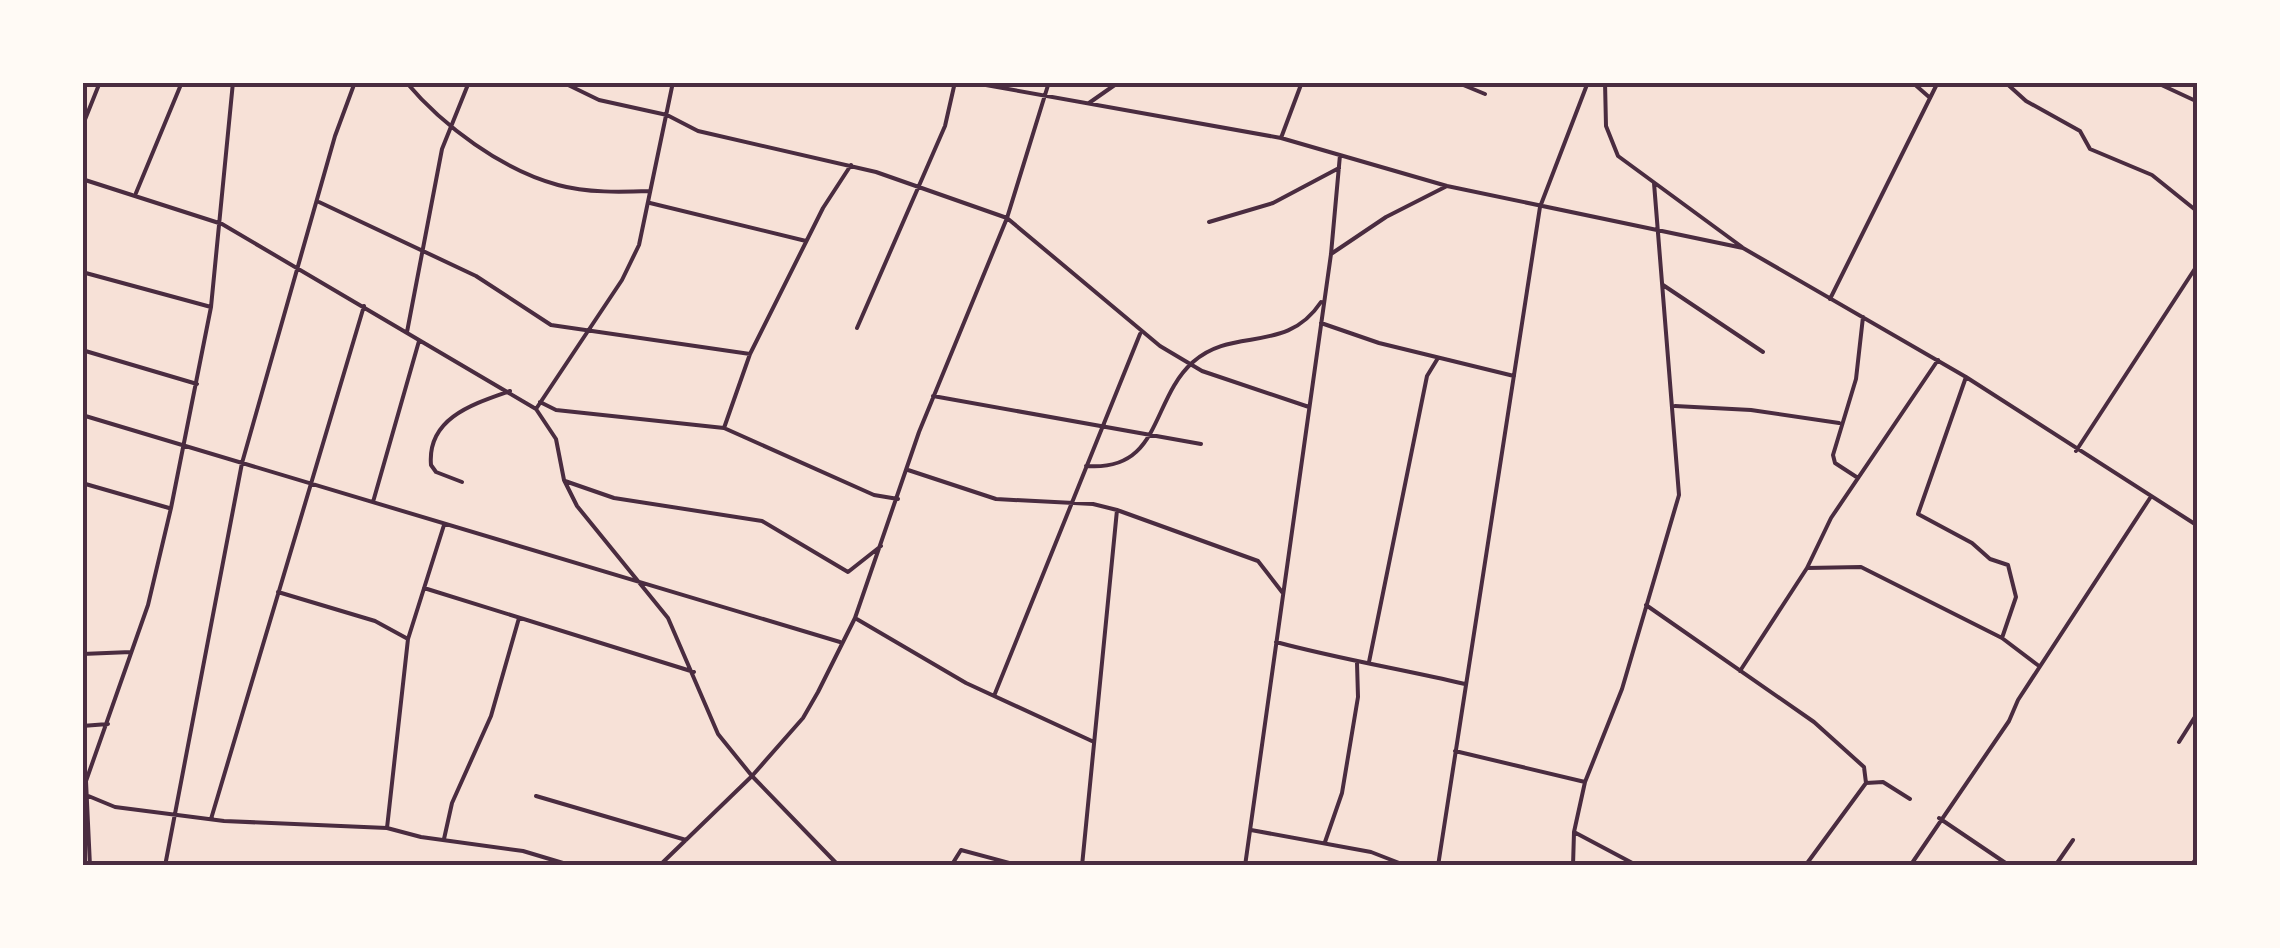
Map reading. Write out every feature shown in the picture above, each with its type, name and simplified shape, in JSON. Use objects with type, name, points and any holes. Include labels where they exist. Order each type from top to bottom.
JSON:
[{"type":"street","points":[[82,127],[100,82]]},
{"type":"street","points":[[135,195],[182,82]]},
{"type":"street","points":[[90,866],[86,795],[91,761],[132,652],[171,508],[197,384],[222,224],[233,82]]},
{"type":"street","points":[[166,866],[242,463],[335,136],[355,82]]},
{"type":"street","points":[[406,82],[449,124],[534,177],[561,186],[650,191]]},
{"type":"street","points":[[407,332],[432,186],[449,124],[469,82]]},
{"type":"street","points":[[562,82],[599,100],[667,116],[698,131],[851,166],[1008,218],[1140,334],[1189,365],[1308,407]]},
{"type":"street","points":[[536,409],[634,257],[673,82]]},
{"type":"street","points":[[858,328],[945,126],[955,82]]},
{"type":"street","points":[[969,82],[1281,138],[1447,186],[1656,233],[1743,248]]},
{"type":"street","points":[[660,866],[752,776],[803,718],[855,618],[934,396],[1008,218],[1049,82]]},
{"type":"street","points":[[1089,103],[1119,82]]},
{"type":"street","points":[[1281,138],[1302,82]]},
{"type":"street","points":[[1456,82],[1485,94]]},
{"type":"street","points":[[1438,866],[1540,208],[1588,82]]},
{"type":"street","points":[[1605,82],[1606,126],[1611,143],[1634,172],[1743,248],[1966,377],[2198,526]]},
{"type":"street","points":[[1912,82],[1929,97]]},
{"type":"street","points":[[1830,299],[1938,82]]},
{"type":"street","points":[[2004,82],[2026,102],[2080,130],[2090,149],[2152,175],[2198,212]]},
{"type":"street","points":[[2156,82],[2198,102]]},
{"type":"street","points":[[1245,866],[1331,254],[1340,154]]},
{"type":"street","points":[[724,428],[750,354],[806,241],[851,166]]},
{"type":"street","points":[[1210,222],[1272,203],[1340,168]]},
{"type":"street","points":[[82,179],[222,224],[298,265],[536,409],[556,439],[564,480],[577,506],[668,618],[718,734],[752,776],[839,866]]},
{"type":"street","points":[[1573,866],[1574,832],[1585,782],[1622,688],[1678,495],[1654,183]]},
{"type":"street","points":[[1331,254],[1386,217],[1447,186]]},
{"type":"street","points":[[318,201],[476,276],[534,318],[586,333],[750,354]]},
{"type":"street","points":[[648,203],[806,241]]},
{"type":"street","points":[[2076,451],[2198,264]]},
{"type":"street","points":[[82,272],[211,307]]},
{"type":"street","points":[[1663,284],[1764,352]]},
{"type":"street","points":[[1086,466],[1120,466],[1136,453],[1189,365],[1212,351],[1294,330],[1304,325],[1324,298]]},
{"type":"street","points":[[210,819],[364,305]]},
{"type":"street","points":[[1858,478],[1835,463],[1839,424],[1856,379],[1863,318]]},
{"type":"street","points":[[1320,323],[1514,376]]},
{"type":"street","points":[[994,696],[1140,334]]},
{"type":"street","points":[[373,502],[419,341]]},
{"type":"street","points":[[82,350],[197,384]]},
{"type":"street","points":[[1368,662],[1427,376],[1438,358]]},
{"type":"street","points":[[1740,671],[1807,568],[1831,518],[1938,360]]},
{"type":"street","points":[[1966,377],[1918,514],[1972,542],[1990,560],[2008,566],[2016,597],[2002,638]]},
{"type":"street","points":[[462,482],[436,472],[431,465],[440,428],[450,417],[510,391]]},
{"type":"street","points":[[934,396],[1201,444]]},
{"type":"street","points":[[540,402],[556,410],[724,428],[874,495],[898,499]]},
{"type":"street","points":[[1674,406],[1751,410],[1839,424]]},
{"type":"street","points":[[82,415],[840,642]]},
{"type":"street","points":[[908,470],[996,500],[1074,502],[1118,510],[1258,561],[1282,592]]},
{"type":"street","points":[[564,480],[614,498],[762,520],[848,572],[881,546]]},
{"type":"street","points":[[82,483],[171,508]]},
{"type":"street","points":[[1910,866],[1938,818],[2009,721],[2039,666],[2150,497]]},
{"type":"street","points":[[1082,866],[1118,510]]},
{"type":"street","points":[[388,828],[408,640],[444,524]]},
{"type":"street","points":[[1807,568],[1861,567],[2002,638],[2039,666]]},
{"type":"street","points":[[424,588],[694,672]]},
{"type":"street","points":[[278,592],[375,622],[408,640]]},
{"type":"street","points":[[1646,605],[1814,722],[1864,767],[1866,783],[1805,866]]},
{"type":"street","points":[[444,839],[452,803],[491,716],[519,618]]},
{"type":"street","points":[[855,618],[994,696],[1094,742]]},
{"type":"street","points":[[1276,642],[1464,684]]},
{"type":"street","points":[[82,654],[132,652]]},
{"type":"street","points":[[1325,842],[1342,792],[1358,697],[1357,662]]},
{"type":"street","points":[[2179,742],[2198,712]]},
{"type":"street","points":[[82,726],[108,724]]},
{"type":"street","points":[[1455,751],[1585,782]]},
{"type":"street","points":[[1866,783],[1883,782],[1910,799]]},
{"type":"street","points":[[86,795],[115,807],[210,819],[388,828],[523,851],[574,866]]},
{"type":"street","points":[[536,796],[686,840]]},
{"type":"street","points":[[1938,818],[2010,866]]},
{"type":"street","points":[[1251,830],[1325,842],[1407,866]]},
{"type":"street","points":[[1574,832],[1638,866]]},
{"type":"street","points":[[2056,866],[2073,840]]},
{"type":"street","points":[[951,866],[961,850],[1021,866]]},
{"type":"street","points":[[2191,866],[2198,856]]}]
